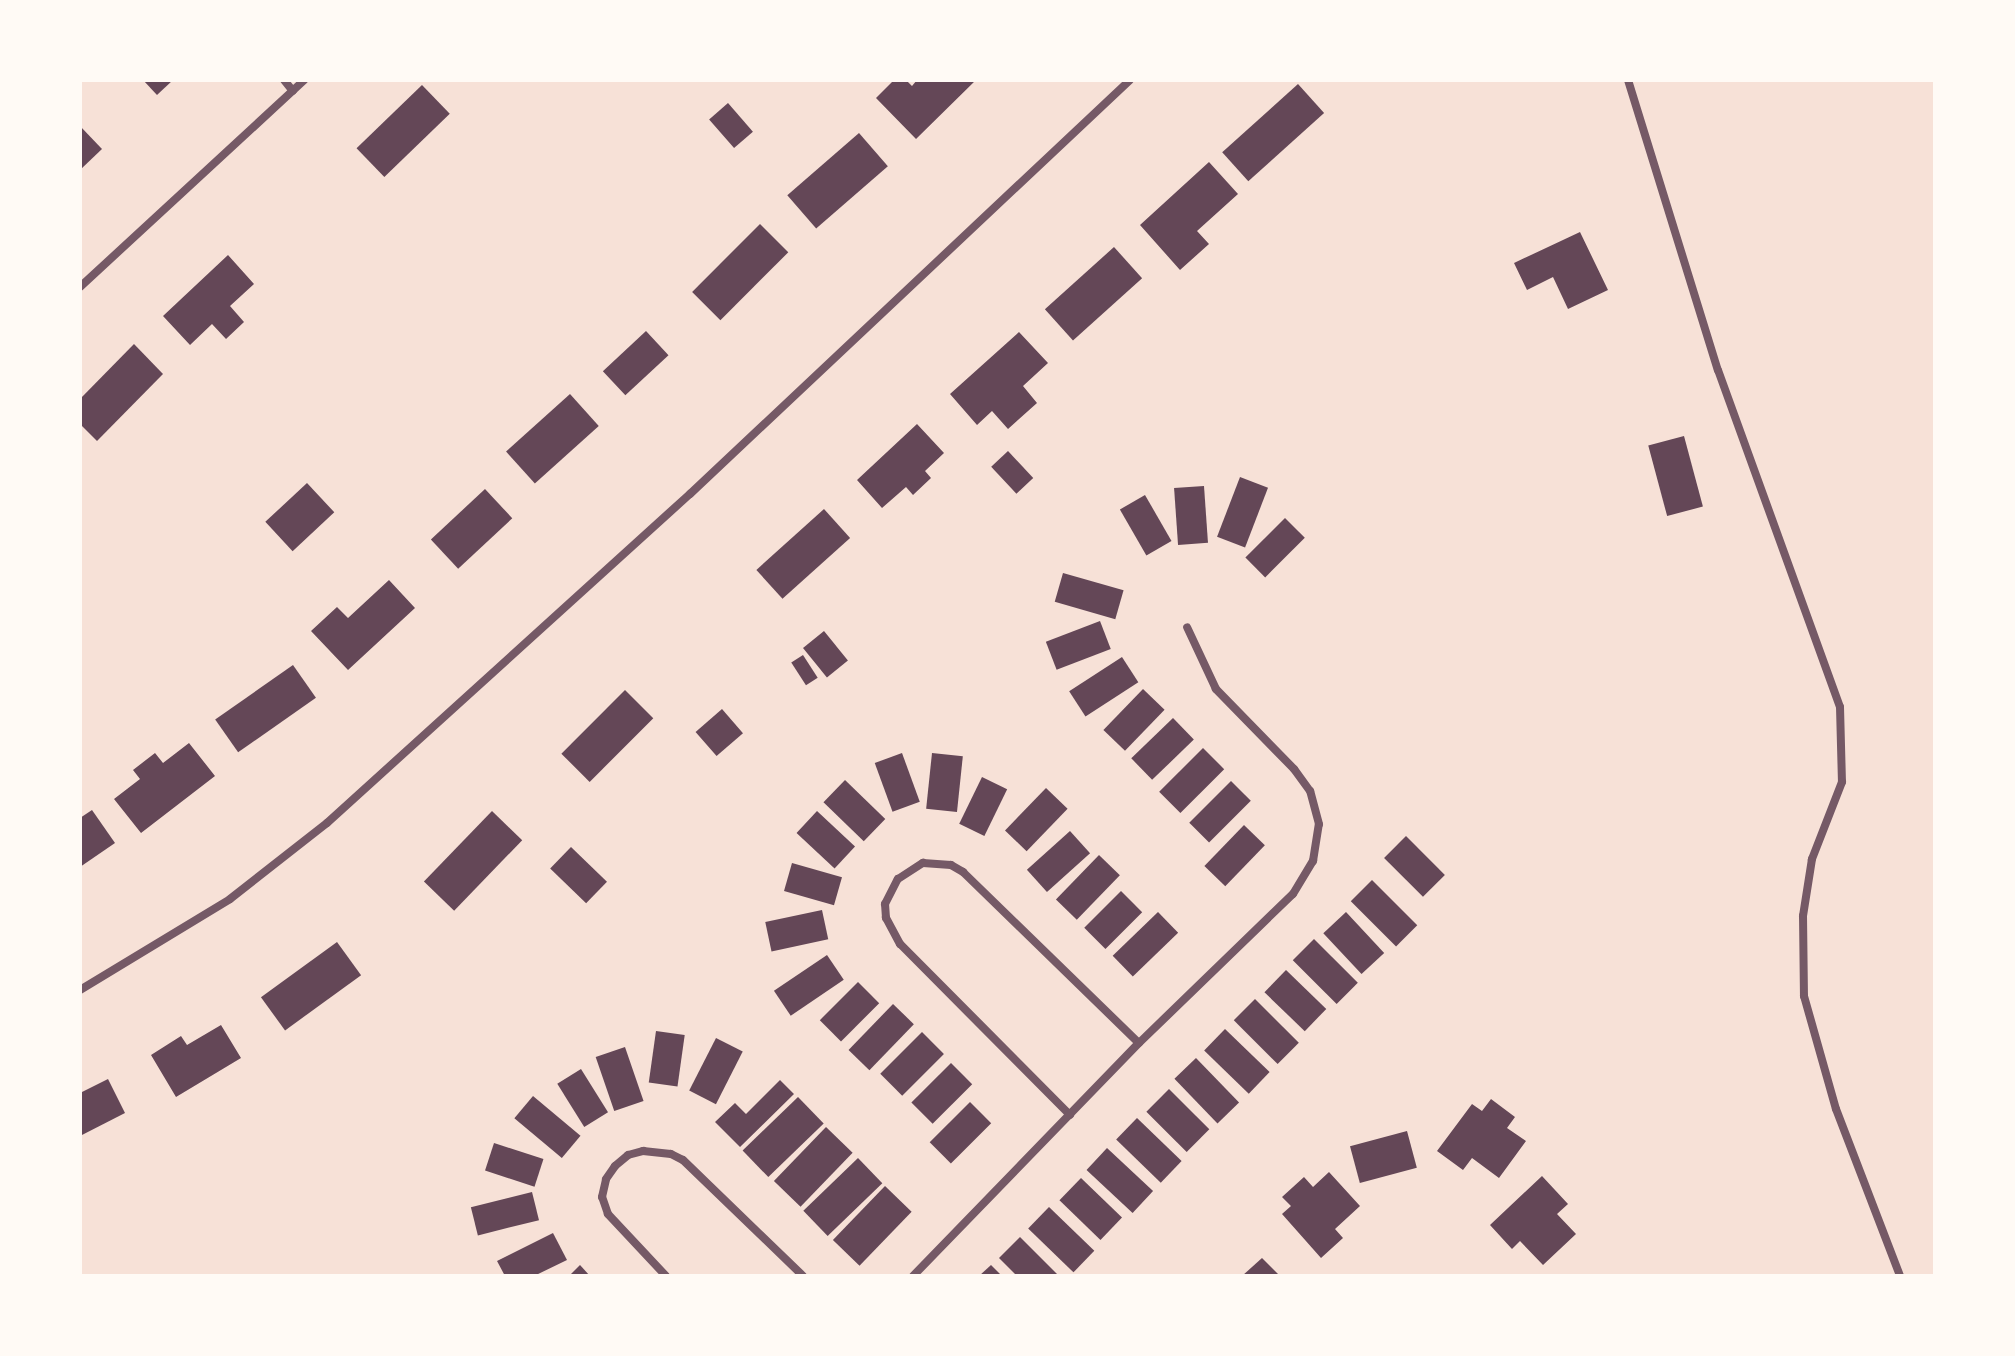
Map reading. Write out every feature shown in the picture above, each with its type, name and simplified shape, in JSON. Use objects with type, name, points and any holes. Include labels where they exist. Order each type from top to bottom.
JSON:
[{"type":"street","points":[[284,80],[293,91]]},
{"type":"street","points":[[80,287],[304,80]]},
{"type":"street","points":[[80,990],[230,899],[327,823],[690,494],[1130,80]]},
{"type":"street","points":[[1628,80],[1718,370],[1840,707],[1842,782],[1812,859],[1803,916],[1804,996],[1836,1109],[1900,1276]]},
{"type":"street","points":[[913,1276],[1139,1043],[1293,894],[1313,861],[1318,843],[1317,807],[1310,791],[1294,769],[1216,689],[1187,627]]},
{"type":"street","points":[[1070,1115],[900,944],[886,918],[885,904],[898,879],[923,863],[951,865],[963,872],[1139,1043]]},
{"type":"street","points":[[666,1276],[608,1214],[602,1197],[606,1179],[615,1166],[628,1155],[643,1151],[658,1151],[683,1160],[803,1276]]},
{"type":"building","points":[[143,80],[173,80],[157,95]]},
{"type":"building","points":[[894,80],[906,80],[912,86],[917,80],[976,80],[916,139],[876,98]]},
{"type":"building","points":[[1298,84],[1324,113],[1248,181],[1222,152]]},
{"type":"building","points":[[422,85],[450,114],[384,177],[357,148]]},
{"type":"building","points":[[728,103],[753,132],[734,148],[709,119]]},
{"type":"building","points":[[80,126],[102,149],[80,170]]},
{"type":"building","points":[[859,133],[888,166],[816,229],[787,195]]},
{"type":"building","points":[[1209,162],[1238,194],[1197,231],[1209,244],[1180,270],[1140,225]]},
{"type":"building","points":[[760,224],[788,252],[720,320],[692,292]]},
{"type":"building","points":[[1580,232],[1608,290],[1568,309],[1553,277],[1527,290],[1514,263]]},
{"type":"building","points":[[1114,247],[1142,278],[1073,340],[1045,309]]},
{"type":"building","points":[[228,255],[254,284],[230,306],[244,322],[226,339],[212,324],[190,345],[163,316]]},
{"type":"building","points":[[646,331],[669,355],[625,395],[603,371]]},
{"type":"building","points":[[1019,332],[1048,363],[1023,386],[1037,403],[1008,429],[992,411],[977,425],[950,394]]},
{"type":"building","points":[[134,344],[163,374],[97,441],[80,424],[80,399]]},
{"type":"building","points":[[570,394],[599,426],[535,484],[506,452]]},
{"type":"building","points":[[917,424],[944,453],[925,471],[931,478],[913,495],[906,487],[882,508],[857,480]]},
{"type":"building","points":[[1684,436],[1703,507],[1667,516],[1648,446]]},
{"type":"building","points":[[1008,451],[1033,478],[1016,494],[991,467]]},
{"type":"building","points":[[1240,477],[1268,488],[1245,548],[1217,537]]},
{"type":"building","points":[[307,483],[334,512],[293,551],[265,522]]},
{"type":"building","points":[[1204,486],[1208,543],[1178,545],[1174,488]]},
{"type":"building","points":[[485,489],[512,518],[458,569],[431,539]]},
{"type":"building","points":[[1145,495],[1172,541],[1146,555],[1120,510]]},
{"type":"building","points":[[824,509],[850,538],[782,599],[756,570]]},
{"type":"building","points":[[1285,518],[1305,538],[1265,577],[1245,558]]},
{"type":"building","points":[[1063,573],[1124,590],[1115,619],[1055,602]]},
{"type":"building","points":[[389,580],[415,608],[348,670],[311,631],[337,607],[348,618]]},
{"type":"building","points":[[1100,621],[1111,649],[1057,670],[1046,642]]},
{"type":"building","points":[[824,631],[848,661],[827,678],[803,648]]},
{"type":"building","points":[[803,655],[818,678],[806,685],[791,663]]},
{"type":"building","points":[[1122,657],[1138,682],[1086,716],[1069,691]]},
{"type":"building","points":[[293,665],[316,698],[238,752],[215,719]]},
{"type":"building","points":[[1143,689],[1165,710],[1125,751],[1103,730]]},
{"type":"building","points":[[625,690],[653,718],[590,782],[561,754]]},
{"type":"building","points":[[722,709],[743,733],[717,756],[696,732]]},
{"type":"building","points":[[1173,718],[1194,740],[1152,780],[1131,758]]},
{"type":"building","points":[[189,743],[215,776],[141,833],[114,799],[140,779],[133,770],[155,753],[163,763]]},
{"type":"building","points":[[1203,748],[1224,769],[1180,813],[1159,792]]},
{"type":"building","points":[[902,753],[920,802],[893,812],[875,763]]},
{"type":"building","points":[[932,753],[963,756],[957,812],[926,809]]},
{"type":"building","points":[[982,777],[1007,789],[984,836],[959,824]]},
{"type":"building","points":[[845,780],[885,819],[864,841],[823,802]]},
{"type":"building","points":[[1231,781],[1251,801],[1209,843],[1189,823]]},
{"type":"building","points":[[1046,788],[1068,809],[1027,851],[1005,830]]},
{"type":"building","points":[[92,810],[115,843],[80,867],[80,818]]},
{"type":"building","points":[[492,811],[522,840],[454,911],[424,881]]},
{"type":"building","points":[[817,811],[855,846],[835,868],[797,833]]},
{"type":"building","points":[[1244,825],[1265,845],[1225,886],[1204,866]]},
{"type":"building","points":[[1070,831],[1090,853],[1047,892],[1027,870]]},
{"type":"building","points":[[1406,836],[1445,875],[1423,897],[1384,858]]},
{"type":"building","points":[[571,847],[607,882],[586,903],[550,869]]},
{"type":"building","points":[[1099,855],[1120,875],[1077,920],[1056,900]]},
{"type":"building","points":[[792,863],[842,877],[834,905],[784,891]]},
{"type":"building","points":[[1372,880],[1417,925],[1396,946],[1351,901]]},
{"type":"building","points":[[1121,891],[1142,912],[1105,949],[1084,928]]},
{"type":"building","points":[[822,910],[828,939],[772,951],[765,922]]},
{"type":"building","points":[[1158,912],[1178,933],[1133,977],[1113,956]]},
{"type":"building","points":[[1346,912],[1384,953],[1362,974],[1323,933]]},
{"type":"building","points":[[1314,939],[1358,983],[1337,1004],[1293,960]]},
{"type":"building","points":[[337,942],[361,975],[285,1030],[261,997]]},
{"type":"building","points":[[827,955],[844,980],[791,1016],[774,991]]},
{"type":"building","points":[[1286,970],[1326,1009],[1305,1031],[1264,992]]},
{"type":"building","points":[[858,982],[879,1003],[841,1041],[820,1020]]},
{"type":"building","points":[[1255,999],[1299,1043],[1278,1064],[1234,1020]]},
{"type":"building","points":[[893,1004],[914,1024],[869,1070],[849,1050]]},
{"type":"building","points":[[221,1025],[241,1058],[176,1097],[151,1055],[181,1036],[187,1045]]},
{"type":"building","points":[[1225,1029],[1270,1072],[1249,1094],[1204,1051]]},
{"type":"building","points":[[656,1031],[685,1035],[677,1087],[649,1082]]},
{"type":"building","points":[[922,1032],[944,1054],[902,1096],[880,1074]]},
{"type":"building","points":[[716,1038],[743,1052],[716,1104],[689,1091]]},
{"type":"building","points":[[625,1047],[644,1101],[614,1111],[596,1057]]},
{"type":"building","points":[[1196,1058],[1239,1103],[1217,1123],[1174,1079]]},
{"type":"building","points":[[951,1063],[972,1084],[933,1124],[911,1103]]},
{"type":"building","points":[[581,1069],[608,1112],[584,1127],[557,1084]]},
{"type":"building","points":[[108,1079],[125,1113],[80,1136],[80,1093]]},
{"type":"building","points":[[780,1080],[794,1094],[740,1147],[715,1122],[735,1103],[746,1114]]},
{"type":"building","points":[[1169,1089],[1209,1129],[1187,1152],[1146,1112]]},
{"type":"building","points":[[533,1096],[580,1136],[562,1158],[514,1118]]},
{"type":"building","points":[[798,1097],[824,1124],[768,1177],[743,1150]]},
{"type":"building","points":[[1491,1099],[1515,1117],[1507,1128],[1526,1141],[1499,1178],[1472,1158],[1463,1170],[1437,1151],[1472,1104],[1482,1111]]},
{"type":"building","points":[[970,1102],[991,1123],[951,1164],[930,1142]]},
{"type":"building","points":[[1137,1118],[1182,1161],[1161,1183],[1116,1140]]},
{"type":"building","points":[[826,1127],[853,1153],[801,1207],[774,1181]]},
{"type":"building","points":[[1407,1131],[1417,1168],[1360,1183],[1350,1146]]},
{"type":"building","points":[[494,1143],[543,1159],[534,1187],[485,1171]]},
{"type":"building","points":[[1107,1148],[1153,1191],[1133,1213],[1087,1170]]},
{"type":"building","points":[[858,1158],[882,1183],[828,1236],[803,1211]]},
{"type":"building","points":[[1329,1172],[1360,1206],[1335,1229],[1343,1238],[1321,1258],[1282,1214],[1291,1206],[1282,1197],[1304,1177],[1313,1187]]},
{"type":"building","points":[[1542,1176],[1568,1204],[1557,1214],[1576,1234],[1543,1265],[1520,1241],[1512,1249],[1490,1225]]},
{"type":"building","points":[[1081,1178],[1122,1218],[1100,1240],[1059,1200]]},
{"type":"building","points":[[885,1186],[912,1212],[860,1266],[833,1240]]},
{"type":"building","points":[[532,1192],[539,1220],[478,1235],[471,1207]]},
{"type":"building","points":[[1049,1207],[1094,1251],[1073,1272],[1028,1229]]},
{"type":"building","points":[[553,1233],[567,1260],[534,1276],[505,1276],[497,1261]]},
{"type":"building","points":[[1020,1237],[1059,1276],[1017,1276],[999,1258]]},
{"type":"building","points":[[1262,1258],[1280,1276],[1242,1276]]},
{"type":"building","points":[[580,1265],[590,1276],[569,1276]]},
{"type":"building","points":[[991,1265],[1002,1276],[979,1276]]}]
